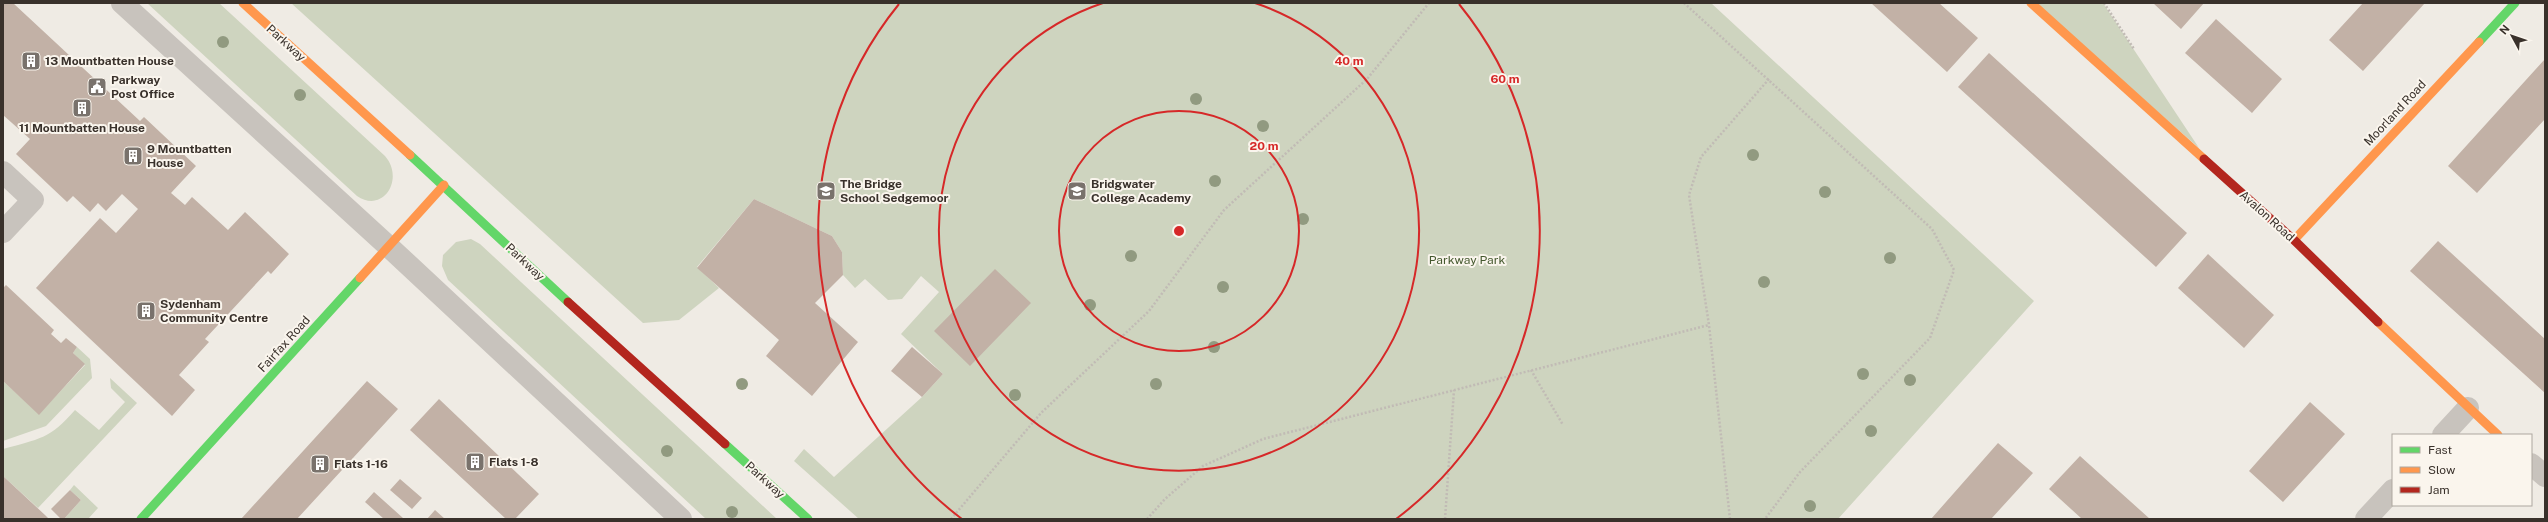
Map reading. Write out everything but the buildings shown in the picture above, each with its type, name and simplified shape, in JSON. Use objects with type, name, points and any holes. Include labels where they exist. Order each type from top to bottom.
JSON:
[{"type":"street","points":[[122,3],[388,246],[680,519]]},
{"type":"street","name":"Parkway","points":[[243,3],[444,185],[536,273],[808,519]]},
{"type":"street","name":"Avalon Road","points":[[2031,3],[2294,240],[2497,434]]},
{"type":"street","name":"Moorland Road","points":[[2294,240],[2515,3]]},
{"type":"street","points":[[3,172],[34,200],[3,232]]},
{"type":"street","name":"Fairfax Road","points":[[141,519],[444,185]]},
{"type":"street","points":[[2444,434],[2468,408]]},
{"type":"street","points":[[2532,465],[2545,476]]},
{"type":"street","points":[[2366,519],[2392,491]]},
{"type":"path","points":[[951,519],[1041,413],[1149,311],[1224,210],[1367,79],[1430,3]]},
{"type":"path","points":[[1684,3],[1932,229],[1954,270],[1930,338],[1800,472],[1765,519]]},
{"type":"path","points":[[1730,519],[1709,325],[1689,195],[1701,157],[1769,79]]},
{"type":"path","points":[[1147,519],[1165,499],[1203,466],[1263,439],[1709,325]]},
{"type":"path","points":[[1531,370],[1563,425]]},
{"type":"path","points":[[1445,519],[1454,390]]},
{"type":"green space","points":[[147,3],[219,3],[385,156],[391,165],[393,174],[392,184],[388,191],[383,197],[375,201],[366,200],[357,196]]},
{"type":"green space","name":"Parkway Park","points":[[291,3],[1711,3],[2034,301],[1838,519],[859,519],[794,461],[804,449],[834,477],[922,397],[943,374],[901,334],[939,292],[921,276],[902,299],[888,300],[865,279],[855,288],[843,275],[842,252],[832,236],[754,199],[697,267],[719,288],[679,320],[643,323]]},
{"type":"green space","points":[[2034,3],[2103,3],[2199,148]]},
{"type":"green space","points":[[471,239],[480,244],[777,519],[706,519],[448,280],[442,266],[443,255],[456,242]]},
{"type":"green space","points":[[77,347],[90,359],[92,378],[46,426],[3,441],[3,381],[39,414],[85,365],[73,353]]},
{"type":"green space","points":[[110,378],[137,403],[38,508],[3,476],[3,449],[43,437],[58,427],[75,410],[99,430],[125,402],[111,388]]},
{"type":"green space","points":[[74,485],[98,508],[88,519],[64,519],[81,500],[70,490]]},
{"type":"traffic: fast","points":[[2479,42],[2515,3]]},
{"type":"traffic: fast","points":[[410,155],[568,302]]},
{"type":"traffic: fast","points":[[141,519],[360,278]]},
{"type":"traffic: fast","points":[[725,444],[808,519]]},
{"type":"traffic: slow","points":[[243,3],[410,155]]},
{"type":"traffic: slow","points":[[2031,3],[2204,159]]},
{"type":"traffic: slow","points":[[2294,240],[2479,42]]},
{"type":"traffic: slow","points":[[360,278],[444,185]]},
{"type":"traffic: slow","points":[[2378,322],[2497,434]]},
{"type":"traffic: jam","points":[[2204,159],[2294,240],[2378,322]]},
{"type":"traffic: jam","points":[[568,302],[725,444]]},
{"type":"place","name":"13 Mountbatten House","points":[[31,61]]},
{"type":"place","name":"Parkway Post Office","points":[[97,87]]},
{"type":"place","name":"11 Mountbatten House","points":[[82,108]]},
{"type":"place","name":"9 Mountbatten House","points":[[133,156]]},
{"type":"place","name":"The Bridge School Sedgemoor","points":[[826,191]]},
{"type":"place","name":"Bridgwater College Academy","points":[[1077,191]]},
{"type":"place","name":"Sydenham Community Centre","points":[[146,311]]},
{"type":"place","name":"Flats 1-8","points":[[475,462]]},
{"type":"place","name":"Flats 1-16","points":[[320,464]]}]
